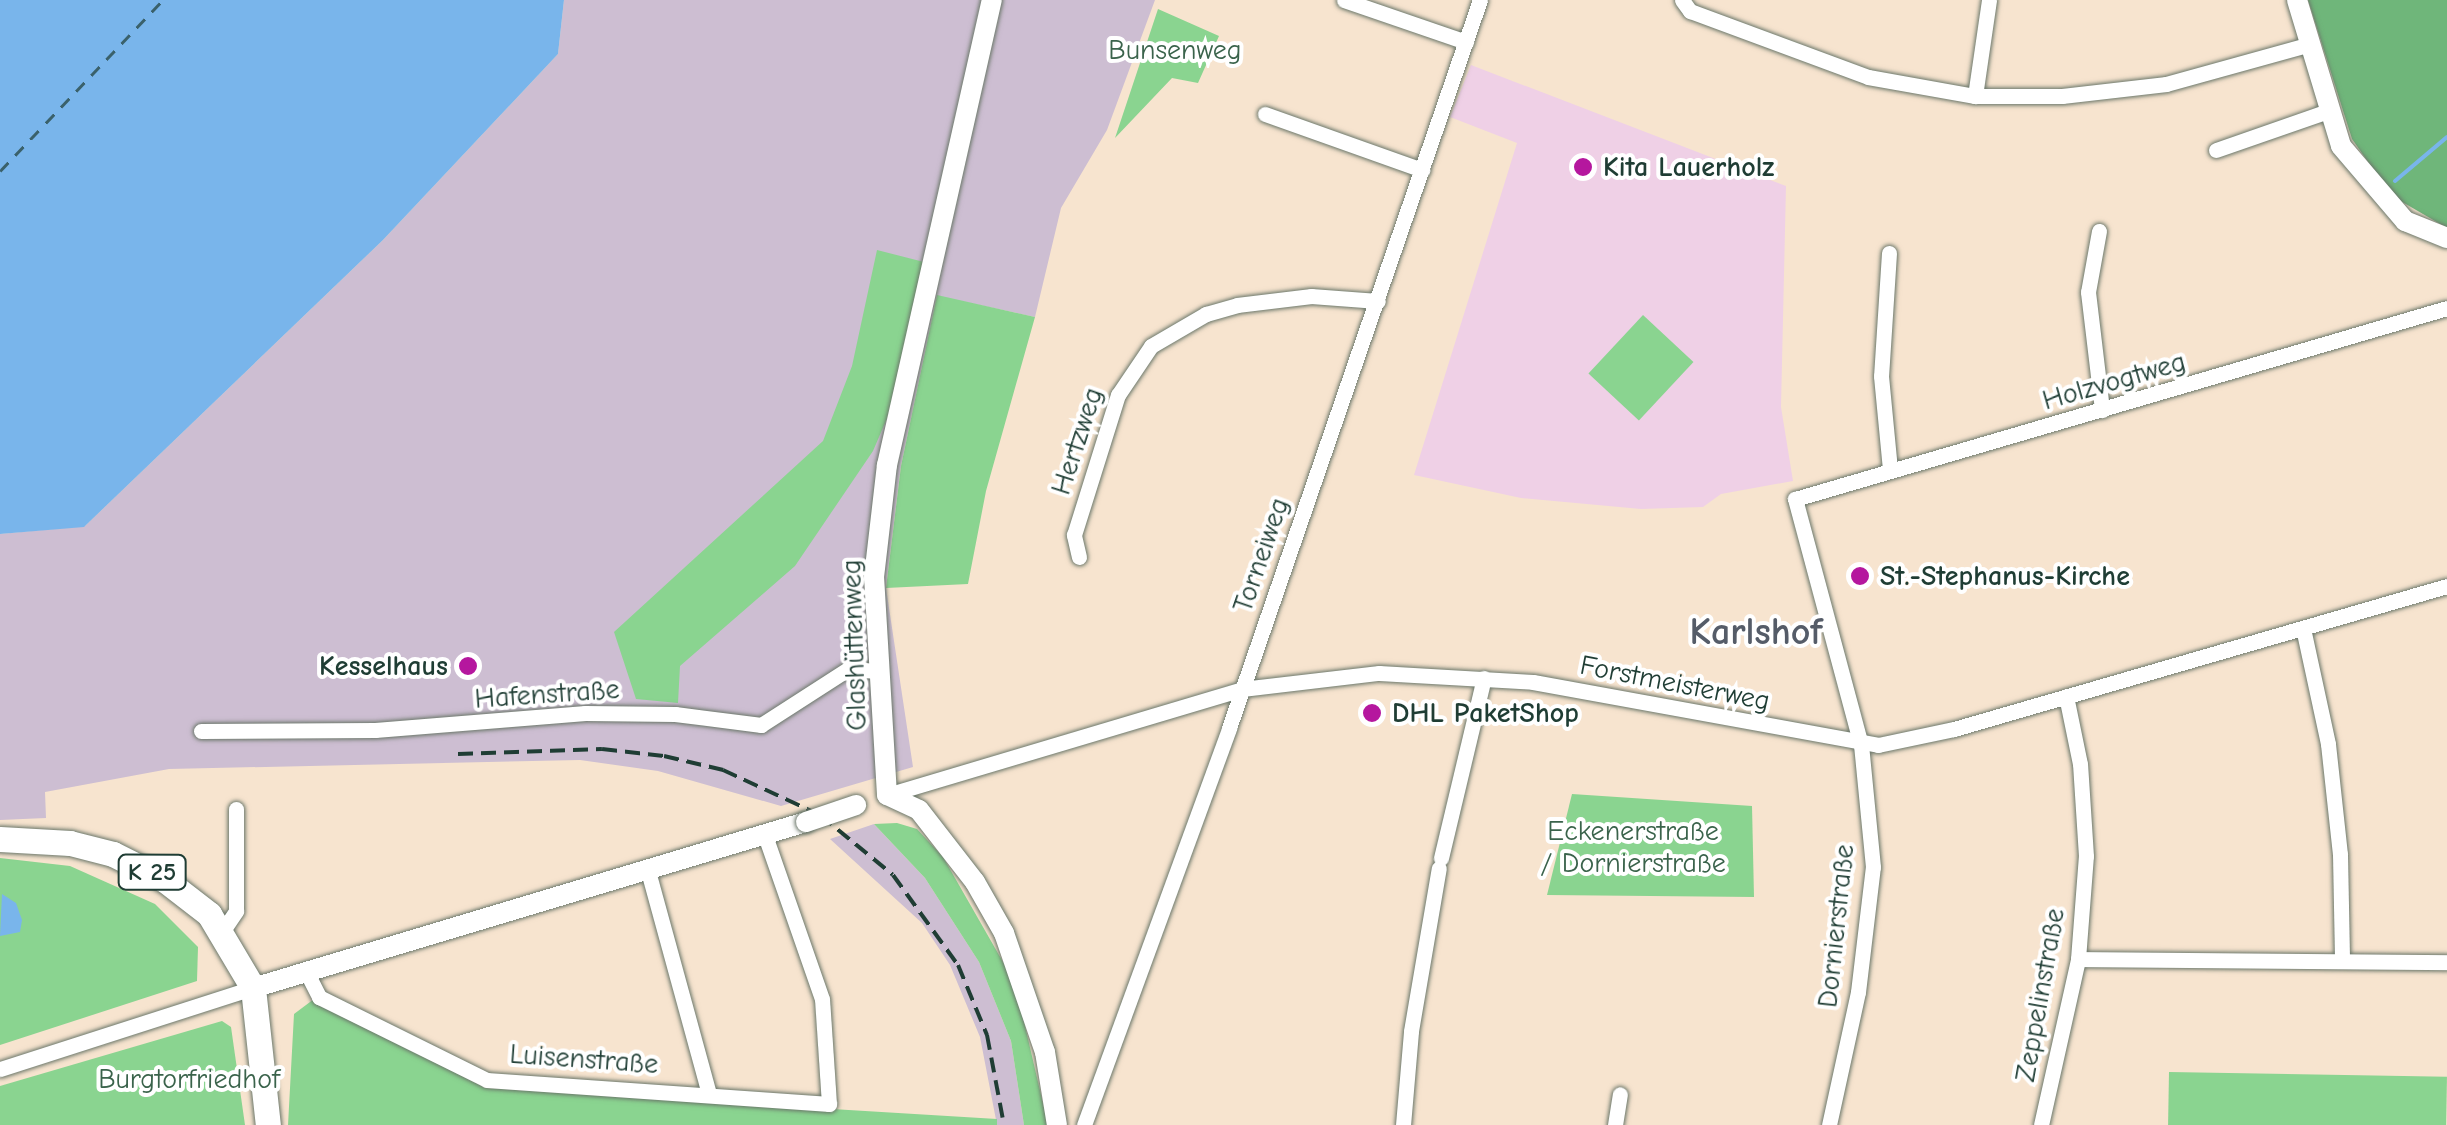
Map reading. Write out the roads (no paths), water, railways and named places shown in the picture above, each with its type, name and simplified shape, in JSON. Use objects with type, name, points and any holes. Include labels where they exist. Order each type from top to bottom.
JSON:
[{"type":"main road","name":"K 25","points":[[0,839],[70,843],[133,862],[224,929],[253,988],[268,1125]]},
{"type":"street","name":"Glashüttenweg","points":[[888,795],[874,578],[887,465],[992,0]]},
{"type":"street","points":[[1344,0],[1466,42]]},
{"type":"street","name":"Torneiweg","points":[[1084,1125],[1242,689],[1480,0]]},
{"type":"street","points":[[1682,0],[1690,11],[1868,77],[1976,96],[2062,96],[2166,84],[2310,44]]},
{"type":"street","points":[[1976,96],[1989,0]]},
{"type":"street","points":[[2298,0],[2341,146],[2385,202],[2406,221],[2447,238]]},
{"type":"street","points":[[2216,150],[2328,111]]},
{"type":"street","points":[[1265,114],[1422,170]]},
{"type":"street","points":[[2099,231],[2088,292],[2102,410]]},
{"type":"street","points":[[1889,253],[1881,376],[1890,469]]},
{"type":"street","name":"Hertzweg","points":[[1079,556],[1074,536],[1118,395],[1153,344],[1206,314],[1268,299],[1378,301]]},
{"type":"street","name":"Holzvogtweg","points":[[1795,500],[2447,308]]},
{"type":"street","name":"Dornierstraße","points":[[1795,500],[1861,745],[1873,867],[1858,992],[1829,1125]]},
{"type":"street","name":"Forstmeisterweg","points":[[888,795],[1242,689],[1397,672],[1584,690],[1861,745],[1954,729],[2447,586]]},
{"type":"street","points":[[2302,628],[2328,744],[2342,959]]},
{"type":"street","name":"Hafenstraße","points":[[202,730],[391,729],[585,712],[675,714],[760,725],[848,668],[878,671]]},
{"type":"street","points":[[1403,1125],[1410,1031],[1440,863],[1484,678]]},
{"type":"street","name":"Zeppelinstraße","points":[[2041,1125],[2078,959],[2086,856],[2080,764],[2066,696]]},
{"type":"street","points":[[0,1068],[888,795],[919,810],[975,882],[1004,933],[1040,1034],[1057,1125]]},
{"type":"street","points":[[224,929],[236,911],[236,808]]},
{"type":"street","name":"Luisenstraße","points":[[308,974],[319,997],[486,1080],[829,1104],[822,999],[765,835]]},
{"type":"street","name":"Luisenstraße","points":[[648,871],[709,1094]]},
{"type":"street","points":[[2078,959],[2447,962]]},
{"type":"street","points":[[1615,1125],[1620,1094]]},
{"type":"water","points":[[0,0],[564,0],[558,54],[383,240],[84,527],[0,534]]},
{"type":"water","points":[[2,894],[16,903],[22,920],[20,932],[0,936]]},
{"type":"waterway","points":[[2395,181],[2447,137]]},
{"type":"railway","points":[[458,754],[602,749],[664,756],[723,770],[820,815],[893,875],[958,965],[987,1035],[1004,1125]]},
{"type":"place","name":"Kita Lauerholz","points":[[1583,167]]},
{"type":"place","name":"St.-Stephanus-Kirche","points":[[1860,576]]},
{"type":"place","name":"Kesselhaus","points":[[468,666]]},
{"type":"place","name":"DHL PaketShop","points":[[1372,713]]},
{"type":"district","name":"Karlshof","points":[[1756,633]]},
{"type":"park label","name":"Bunsenweg","points":[[1175,50]]},
{"type":"park label","name":"Eckenerstraße / Dornierstraße","points":[[1633,847]]},
{"type":"park label","name":"Burgtorfriedhof","points":[[189,1079]]}]
